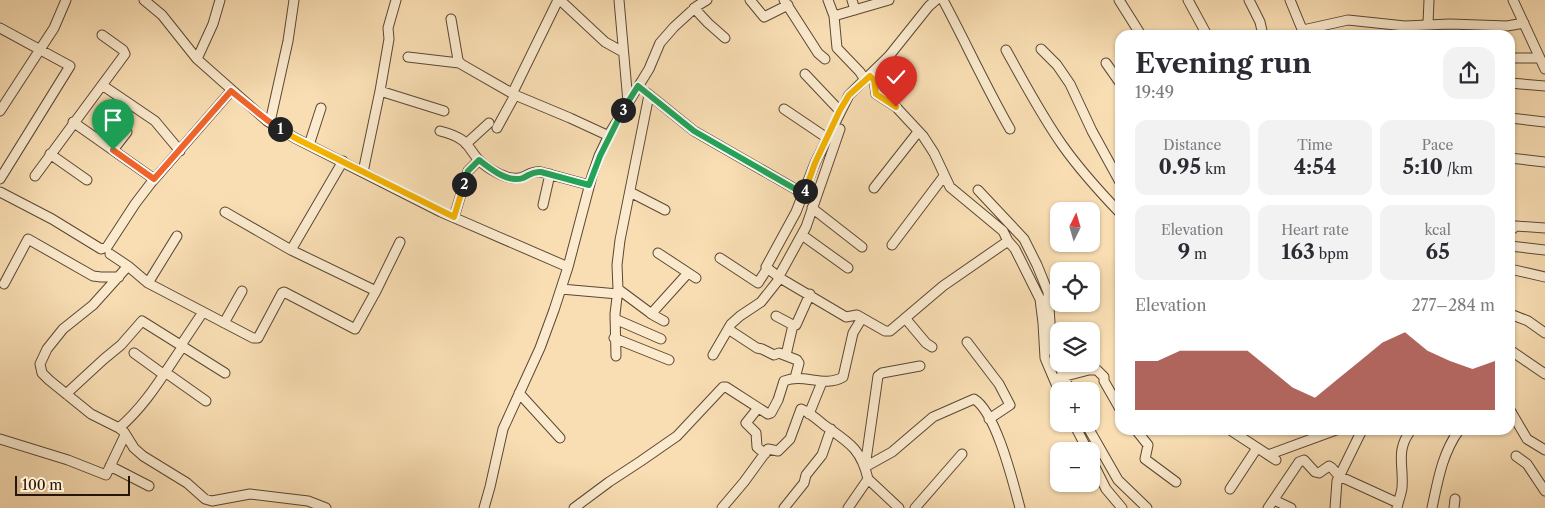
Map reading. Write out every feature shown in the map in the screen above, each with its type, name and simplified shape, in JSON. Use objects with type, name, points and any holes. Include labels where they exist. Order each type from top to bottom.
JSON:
[{"type":"street","points":[[0,111],[54,28],[66,0]]},
{"type":"street","points":[[144,0],[162,14],[197,59],[231,91],[270,122],[441,212],[568,267]]},
{"type":"street","points":[[197,59],[213,24],[220,0]]},
{"type":"street","points":[[270,122],[288,41],[294,0]]},
{"type":"street","points":[[363,172],[380,91],[389,39],[388,28],[396,0]]},
{"type":"street","points":[[466,144],[493,126],[514,94],[559,0],[605,42],[623,52]]},
{"type":"street","points":[[619,0],[628,102]]},
{"type":"street","points":[[484,508],[503,429],[540,348],[561,289],[589,185],[600,156],[628,102],[649,69],[660,42],[694,8],[707,0]]},
{"type":"street","points":[[750,0],[764,17],[786,3],[818,54],[824,59]]},
{"type":"street","points":[[828,0],[834,16],[837,48],[860,72],[869,78],[876,94],[896,107],[918,132],[934,153],[950,188],[1024,239],[1048,292],[1045,358],[1062,382]]},
{"type":"street","points":[[852,0],[855,10]]},
{"type":"street","points":[[834,16],[889,0]]},
{"type":"street","points":[[713,355],[728,328],[740,316],[761,302],[774,273],[801,236],[812,208],[828,146],[840,111],[849,95],[869,78],[936,0]]},
{"type":"street","points":[[943,0],[987,88],[1010,129]]},
{"type":"street","points":[[1119,0],[1138,30]]},
{"type":"street","points":[[1188,0],[1204,30]]},
{"type":"street","points":[[1249,0],[1262,30]]},
{"type":"street","points":[[1428,24],[1429,0]]},
{"type":"street","points":[[1513,0],[1545,68]]},
{"type":"street","points":[[1292,1],[1303,30]]},
{"type":"street","points":[[694,8],[725,38]]},
{"type":"street","points":[[451,19],[459,63]]},
{"type":"street","points":[[1314,30],[1348,20],[1405,26],[1428,24],[1507,26],[1524,23]]},
{"type":"street","points":[[0,28],[70,66],[0,179]]},
{"type":"street","points":[[34,176],[125,54],[123,50],[102,35]]},
{"type":"street","points":[[1040,49],[1057,65],[1070,84],[1092,131],[1115,173]]},
{"type":"street","points":[[1006,50],[1062,144],[1115,208]]},
{"type":"street","points":[[408,57],[459,63],[514,94],[609,136]]},
{"type":"street","points":[[1515,58],[1540,58]]},
{"type":"street","points":[[1106,63],[1115,76]]},
{"type":"street","points":[[806,74],[840,111]]},
{"type":"street","points":[[1515,83],[1545,86]]},
{"type":"street","points":[[102,85],[151,118],[180,151]]},
{"type":"street","points":[[638,86],[694,131],[804,194]]},
{"type":"street","points":[[0,192],[52,219],[100,249],[104,249],[154,179],[231,91]]},
{"type":"street","points":[[380,91],[444,111]]},
{"type":"street","points":[[616,356],[614,338],[620,240],[649,95]]},
{"type":"street","points":[[309,144],[321,108]]},
{"type":"street","points":[[784,110],[828,146]]},
{"type":"street","points":[[1515,119],[1545,122]]},
{"type":"street","points":[[73,122],[154,179]]},
{"type":"street","points":[[840,129],[828,146],[804,194],[788,232],[768,262],[766,267],[774,273],[846,317],[857,316],[886,331],[890,331],[943,286],[1008,241]]},
{"type":"street","points":[[440,130],[453,134],[466,144],[479,160],[498,174],[511,178],[523,178],[534,171],[589,185]]},
{"type":"street","points":[[113,150],[128,132]]},
{"type":"street","points":[[874,188],[918,132]]},
{"type":"street","points":[[50,154],[87,180]]},
{"type":"street","points":[[1515,159],[1545,162]]},
{"type":"street","points":[[454,217],[468,171],[479,160]]},
{"type":"street","points":[[291,250],[343,161]]},
{"type":"street","points":[[543,205],[550,174]]},
{"type":"street","points":[[892,245],[944,176]]},
{"type":"street","points":[[978,190],[1006,228],[1008,241],[1015,248],[1040,299],[1046,316]]},
{"type":"street","points":[[630,192],[665,210]]},
{"type":"street","points":[[812,208],[862,247]]},
{"type":"street","points":[[225,212],[291,250],[376,291]]},
{"type":"street","points":[[1515,227],[1545,228]]},
{"type":"street","points":[[788,232],[801,236],[848,268]]},
{"type":"street","points":[[148,283],[177,236]]},
{"type":"street","points":[[4,284],[28,239],[93,276],[102,278],[119,277]]},
{"type":"street","points":[[110,254],[148,283],[248,336],[258,338],[282,293],[286,292],[355,329],[400,242]]},
{"type":"street","points":[[1515,247],[1545,250]]},
{"type":"street","points":[[651,314],[692,276],[658,254]]},
{"type":"street","points":[[720,258],[758,283],[774,273]]},
{"type":"street","points":[[128,266],[111,283],[94,305],[68,324],[47,348],[40,364],[42,373],[91,414],[122,432],[134,448],[143,456],[187,483],[208,501],[250,494],[308,501],[326,508]]},
{"type":"street","points":[[1515,270],[1545,277]]},
{"type":"street","points":[[561,289],[618,292],[664,321]]},
{"type":"street","points":[[224,323],[242,291]]},
{"type":"street","points":[[786,355],[793,325],[796,325],[810,294]]},
{"type":"street","points":[[0,439],[68,460],[106,475],[122,432],[164,373],[203,312]]},
{"type":"street","points":[[776,316],[793,325]]},
{"type":"street","points":[[1515,316],[1528,321],[1545,333]]},
{"type":"street","points":[[574,508],[677,436],[723,387],[726,387],[765,413],[771,413],[778,400],[784,381],[795,378],[822,382],[838,380],[843,377],[853,333],[862,318]]},
{"type":"street","points":[[905,318],[926,343],[932,347]]},
{"type":"street","points":[[615,319],[661,339]]},
{"type":"street","points":[[66,394],[104,358],[122,345],[142,322],[225,373]]},
{"type":"street","points":[[728,328],[757,348],[774,355],[779,353],[799,360],[795,378]]},
{"type":"street","points":[[614,338],[669,360]]},
{"type":"street","points":[[968,342],[999,384],[1010,405],[989,419]]},
{"type":"street","points":[[134,353],[206,401]]},
{"type":"street","points":[[1515,353],[1545,374]]},
{"type":"street","points":[[865,467],[878,376],[882,373],[920,366]]},
{"type":"street","points":[[1058,378],[1094,368],[1102,374],[1115,400]]},
{"type":"street","points":[[1058,378],[1058,382]]},
{"type":"street","points":[[809,414],[822,382]]},
{"type":"street","points":[[519,393],[560,438]]},
{"type":"street","points":[[865,467],[892,452],[933,417],[974,398],[985,410],[989,419],[1010,472],[1020,508]]},
{"type":"street","points":[[758,408],[746,423],[756,433],[757,447],[765,454]]},
{"type":"street","points":[[722,508],[768,449],[778,451],[790,439],[801,409],[843,436],[856,450],[865,467],[868,479],[899,508]]},
{"type":"street","points":[[1515,419],[1527,439],[1545,450]]},
{"type":"street","points":[[784,508],[804,483],[806,475],[822,456],[831,429]]},
{"type":"street","points":[[1091,432],[1118,480],[1147,508]]},
{"type":"street","points":[[1140,435],[1148,445],[1145,459],[1176,482]]},
{"type":"street","points":[[1238,435],[1272,458],[1325,435]]},
{"type":"street","points":[[1335,508],[1339,476],[1360,435]]},
{"type":"street","points":[[1268,508],[1299,462],[1304,460],[1315,472],[1319,473],[1329,466],[1339,476],[1397,506],[1402,488],[1401,449],[1407,435]]},
{"type":"street","points":[[1432,508],[1442,462],[1456,435]]},
{"type":"street","points":[[1230,489],[1257,448]]},
{"type":"street","points":[[915,508],[962,454]]},
{"type":"street","points":[[1516,456],[1527,464],[1545,491]]},
{"type":"street","points":[[110,466],[148,486]]},
{"type":"street","points":[[1100,477],[1106,489],[1122,508]]},
{"type":"street","points":[[848,508],[868,479]]},
{"type":"street","points":[[1274,500],[1291,508]]},
{"type":"route","points":[[113,150],[154,179],[231,91],[267,120],[295,138],[454,217],[468,171],[479,160],[498,174],[506,177],[523,178],[534,171],[589,185],[611,131],[638,86],[694,131],[804,194],[815,163],[840,110],[849,95],[859,84],[870,76],[874,80],[876,94],[896,107]]}]
